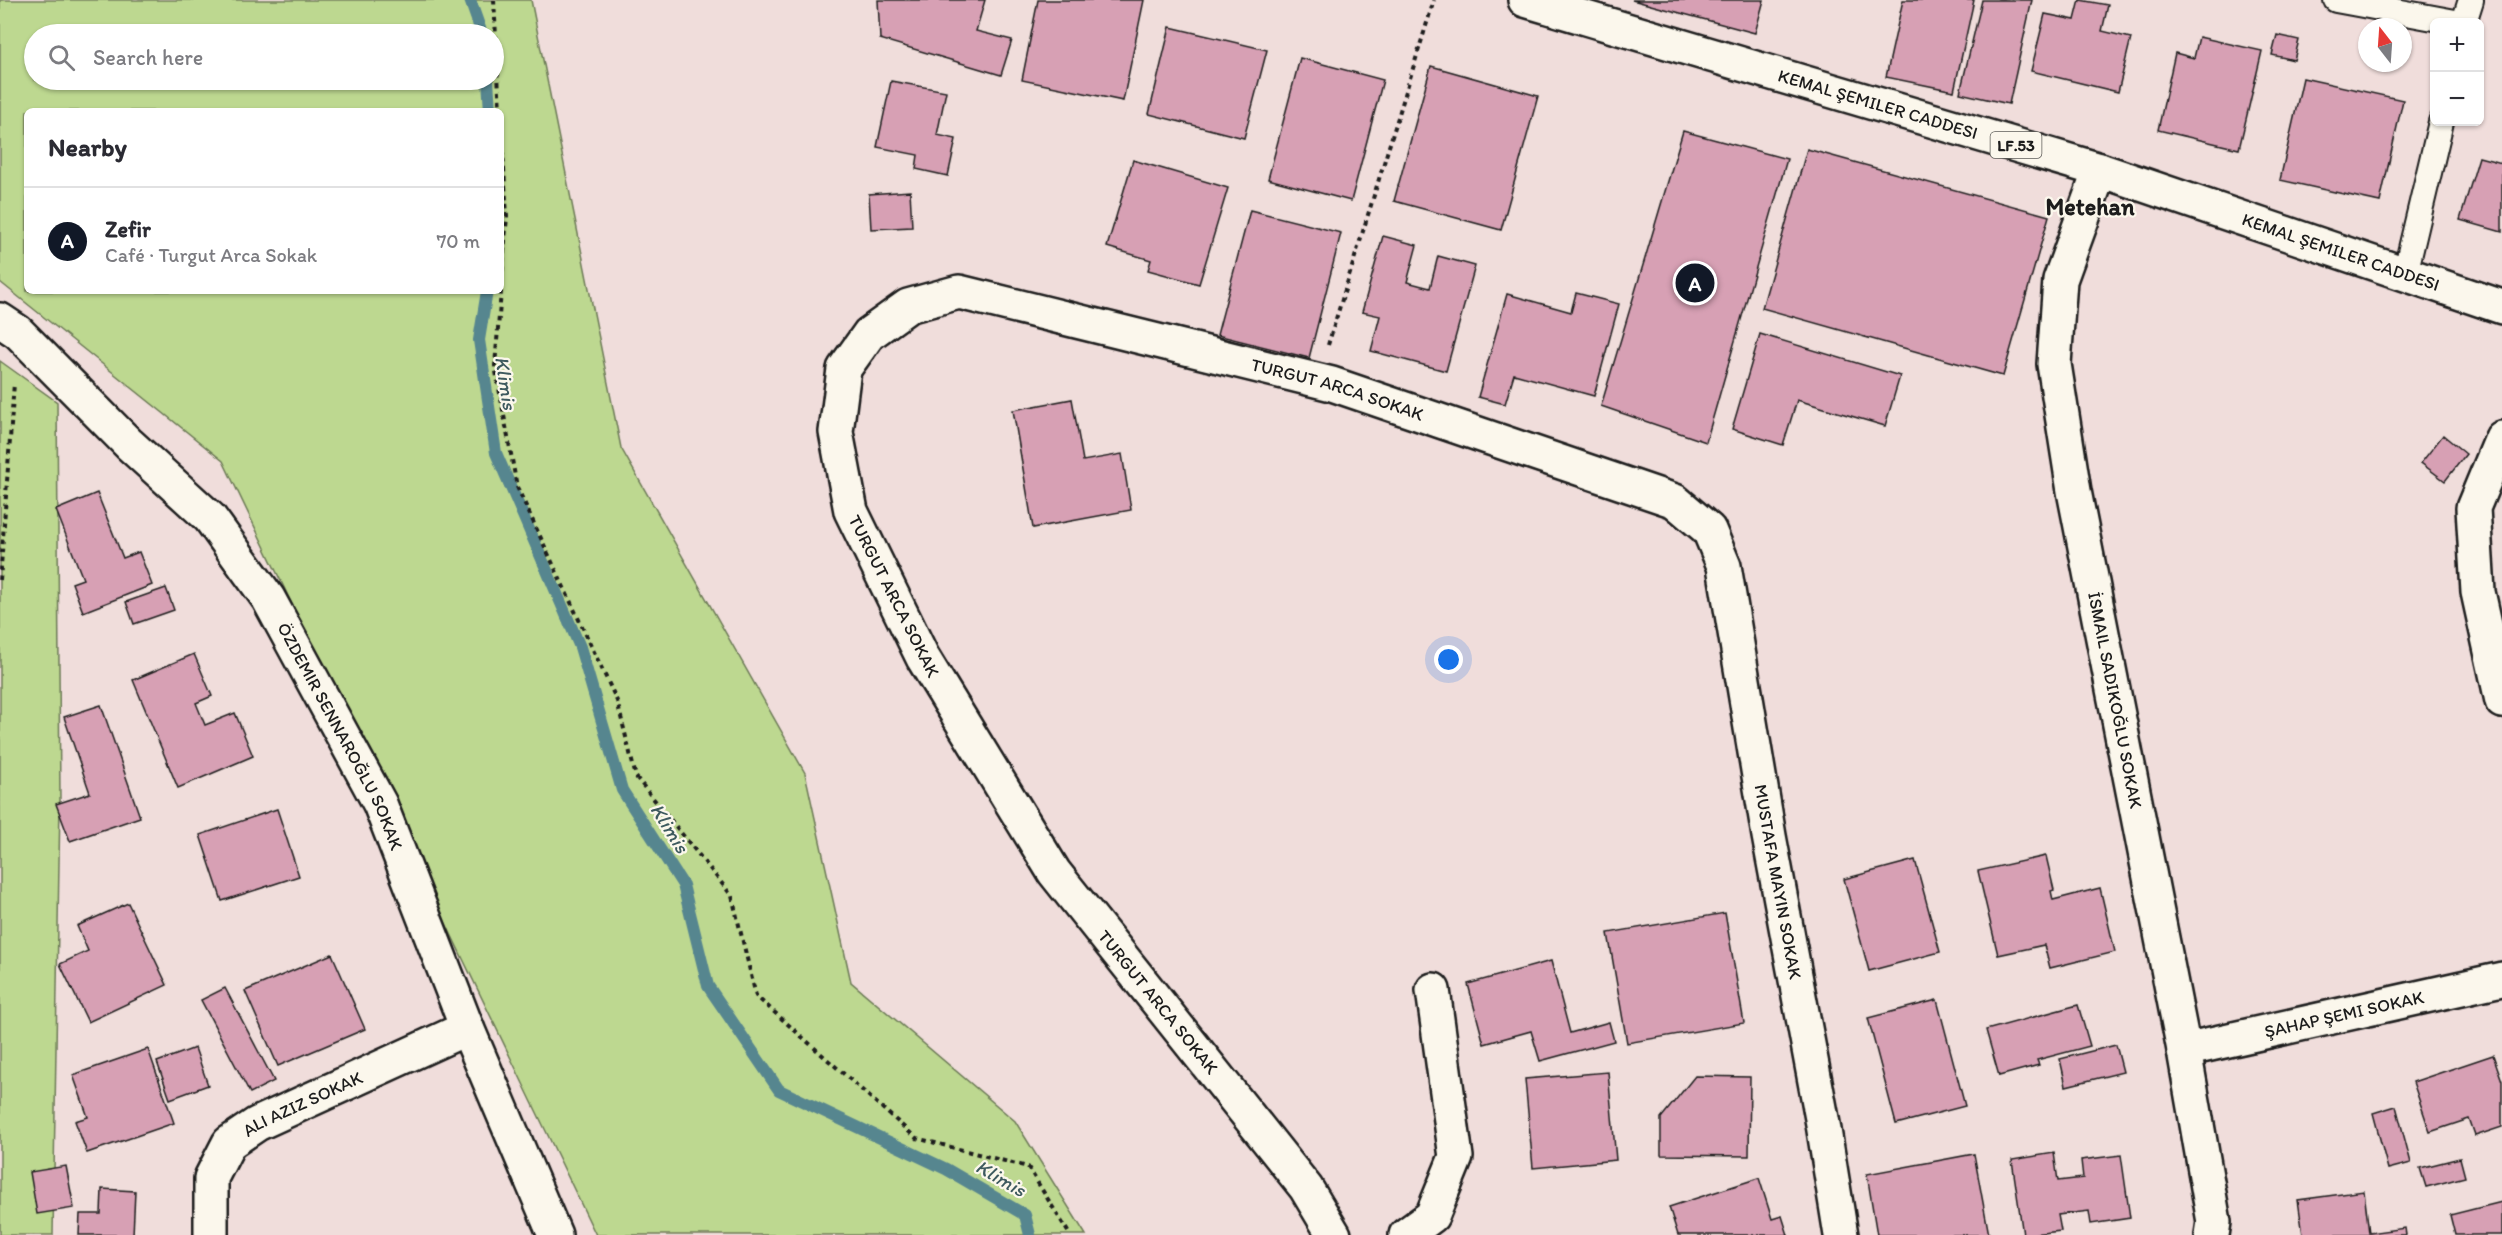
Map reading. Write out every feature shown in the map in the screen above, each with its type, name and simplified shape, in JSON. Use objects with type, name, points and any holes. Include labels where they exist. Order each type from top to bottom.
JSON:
[{"type":"street","name":"KEMAL ŞEMILER CADDESI","points":[[1525,0],[2100,170],[2502,307]]},
{"type":"street","points":[[2100,170],[2060,280],[2054,364],[2074,491],[2184,1050],[2214,1222],[2212,1235]]},
{"type":"street","name":"TURGUT ARCA SOKAK","points":[[1334,1235],[1306,1188],[1054,872],[923,658],[851,511],[836,432],[844,369],[869,334],[908,306],[959,292],[1317,380],[1675,501],[1709,530],[1724,566],[1769,836],[1823,1124],[1841,1235]]},
{"type":"street","name":"ÖZDEMIR SENNAROĞLU SOKAK","points":[[9,326],[129,444],[210,518],[268,598],[380,804],[467,1028],[555,1235]]},
{"type":"street","points":[[2502,438],[2473,508],[2478,592],[2502,701]]},
{"type":"street","name":"ŞAHAP ŞEMI SOKAK","points":[[2184,1050],[2502,980]]},
{"type":"street","points":[[1406,1235],[1432,1216],[1456,1157],[1433,990]]},
{"type":"street","name":"ALI AZIZ SOKAK","points":[[211,1235],[212,1178],[229,1143],[257,1124],[467,1028]]},
{"type":"lane","points":[[2336,0],[2433,18]]},
{"type":"lane","points":[[2465,18],[2471,0]]},
{"type":"lane","points":[[2405,274],[2440,126]]},
{"type":"path","points":[[494,0],[495,24]]},
{"type":"path","points":[[1317,380],[1434,0]]},
{"type":"path","points":[[499,90],[500,108]]},
{"type":"path","points":[[504,170],[507,216],[504,252]]},
{"type":"path","points":[[501,294],[495,366],[517,487],[617,701],[636,777],[732,896],[756,996],[916,1138],[1028,1167],[1070,1235]]},
{"type":"path","points":[[0,580],[9,326]]},
{"type":"green space","points":[[0,0],[531,0],[621,448],[805,773],[851,982],[1015,1121],[1086,1235],[596,1235],[223,461],[0,282]]},
{"type":"green space","points":[[0,361],[57,402],[60,801],[53,1235],[0,1235]]},
{"type":"building","points":[[878,0],[985,0],[976,31],[1012,40],[1001,75],[880,39]]},
{"type":"building","points":[[1038,0],[1144,0],[1123,101],[1022,80]]},
{"type":"building","points":[[1632,0],[1764,0],[1755,33]]},
{"type":"building","points":[[1903,0],[1974,0],[1954,91],[1886,77]]},
{"type":"building","points":[[1982,0],[2032,0],[2009,104],[1960,93]]},
{"type":"building","points":[[2080,0],[2108,5],[2102,31],[2131,38],[2118,92],[2031,71],[2045,14],[2075,20]]},
{"type":"building","points":[[1170,27],[1267,50],[1244,138],[1149,114]]},
{"type":"building","points":[[2277,35],[2299,40],[2294,60],[2272,55]]},
{"type":"building","points":[[2199,37],[2262,51],[2239,149],[2158,130],[2175,53],[2194,58]]},
{"type":"building","points":[[1300,58],[1383,80],[1351,201],[1268,179]]},
{"type":"building","points":[[1431,66],[1538,96],[1501,230],[1394,201]]},
{"type":"building","points":[[2303,78],[2403,100],[2380,202],[2280,180]]},
{"type":"building","points":[[891,81],[946,91],[937,135],[956,139],[948,176],[916,169],[918,155],[877,147]]},
{"type":"building","points":[[1683,131],[1787,159],[1706,442],[1601,406]]},
{"type":"building","points":[[1807,149],[2049,216],[2003,376],[1762,308]]},
{"type":"building","points":[[2479,157],[2502,163],[2502,232],[2460,220]]},
{"type":"building","points":[[1133,160],[1228,188],[1199,284],[1148,270],[1151,260],[1107,247]]},
{"type":"building","points":[[910,191],[912,227],[871,229],[869,194]]},
{"type":"building","points":[[1250,210],[1341,233],[1309,358],[1217,335]]},
{"type":"building","points":[[1383,236],[1417,245],[1407,282],[1430,288],[1438,256],[1475,266],[1446,371],[1371,351],[1380,316],[1362,312]]},
{"type":"building","points":[[1576,293],[1619,304],[1594,396],[1514,374],[1505,404],[1478,397],[1507,294],[1571,312]]},
{"type":"building","points":[[1760,334],[1900,376],[1885,426],[1797,400],[1783,445],[1732,429]]},
{"type":"building","points":[[1072,399],[1083,461],[1122,454],[1131,510],[1033,528],[1013,410]]},
{"type":"building","points":[[2443,435],[2466,454],[2445,481],[2421,463]]},
{"type":"building","points":[[97,493],[123,558],[139,552],[152,585],[83,612],[72,583],[83,579],[56,510]]},
{"type":"building","points":[[166,588],[174,610],[134,624],[126,602]]},
{"type":"building","points":[[194,654],[212,696],[196,703],[205,725],[235,713],[253,756],[178,788],[133,680]]},
{"type":"building","points":[[101,705],[140,817],[70,841],[56,804],[90,793],[64,717]]},
{"type":"building","points":[[277,809],[299,876],[222,901],[200,835]]},
{"type":"building","points":[[2046,856],[2054,890],[2051,891],[2053,900],[2100,888],[2115,952],[2050,968],[2044,945],[1998,955],[1978,871]]},
{"type":"building","points":[[1915,860],[1940,952],[1869,971],[1844,879]]},
{"type":"building","points":[[128,903],[167,985],[88,1022],[60,964],[88,951],[77,926]]},
{"type":"building","points":[[1725,913],[1744,1023],[1627,1043],[1608,933]]},
{"type":"building","points":[[332,954],[365,1029],[278,1066],[245,991]]},
{"type":"building","points":[[1551,961],[1570,1033],[1609,1022],[1614,1041],[1540,1061],[1531,1031],[1484,1044],[1468,984]]},
{"type":"building","points":[[225,988],[274,1081],[250,1093],[201,1000]]},
{"type":"building","points":[[1937,1000],[1965,1106],[1896,1124],[1868,1018]]},
{"type":"building","points":[[2078,1005],[2090,1046],[2037,1060],[2039,1065],[1999,1076],[1986,1030]]},
{"type":"building","points":[[2116,1045],[2123,1072],[2066,1086],[2060,1059]]},
{"type":"building","points":[[195,1048],[208,1085],[170,1099],[157,1062]]},
{"type":"building","points":[[148,1049],[174,1123],[87,1153],[75,1121],[88,1117],[73,1075]]},
{"type":"building","points":[[2493,1055],[2502,1081],[2502,1127],[2475,1136],[2469,1119],[2430,1132],[2413,1082]]},
{"type":"building","points":[[1608,1072],[1616,1160],[1533,1168],[1525,1079]]},
{"type":"building","points":[[1695,1076],[1750,1077],[1749,1156],[1661,1155],[1661,1118]]},
{"type":"building","points":[[2396,1106],[2411,1163],[2388,1169],[2373,1113]]},
{"type":"building","points":[[2054,1153],[2058,1181],[2083,1178],[2081,1160],[2121,1155],[2130,1218],[2091,1224],[2089,1211],[2058,1215],[2061,1231],[2023,1235],[2012,1160]]},
{"type":"building","points":[[1974,1154],[1989,1235],[1877,1235],[1867,1174]]},
{"type":"building","points":[[2460,1158],[2465,1177],[2426,1187],[2420,1168]]},
{"type":"building","points":[[66,1166],[74,1208],[37,1214],[30,1172]]},
{"type":"building","points":[[1759,1178],[1772,1219],[1782,1216],[1788,1235],[1678,1235],[1669,1207]]},
{"type":"building","points":[[102,1189],[135,1191],[133,1235],[79,1235],[80,1214],[101,1214]]},
{"type":"building","points":[[2364,1191],[2369,1233],[2405,1228],[2406,1235],[2303,1235],[2298,1200]]},
{"type":"building","points":[[2502,1202],[2502,1235],[2455,1235],[2450,1215]]},
{"type":"waterway","name":"Klimis","points":[[470,0],[478,24]]},
{"type":"waterway","name":"Klimis","points":[[489,90],[490,108]]},
{"type":"waterway","name":"Klimis","points":[[487,294],[479,340],[496,453],[580,647],[622,790],[683,885],[708,986],[779,1090],[946,1169],[1025,1215],[1030,1235]]},
{"type":"place","name":"Zefir","points":[[1695,283]]},
{"type":"district","name":"Metehan","points":[[2090,206]]}]
